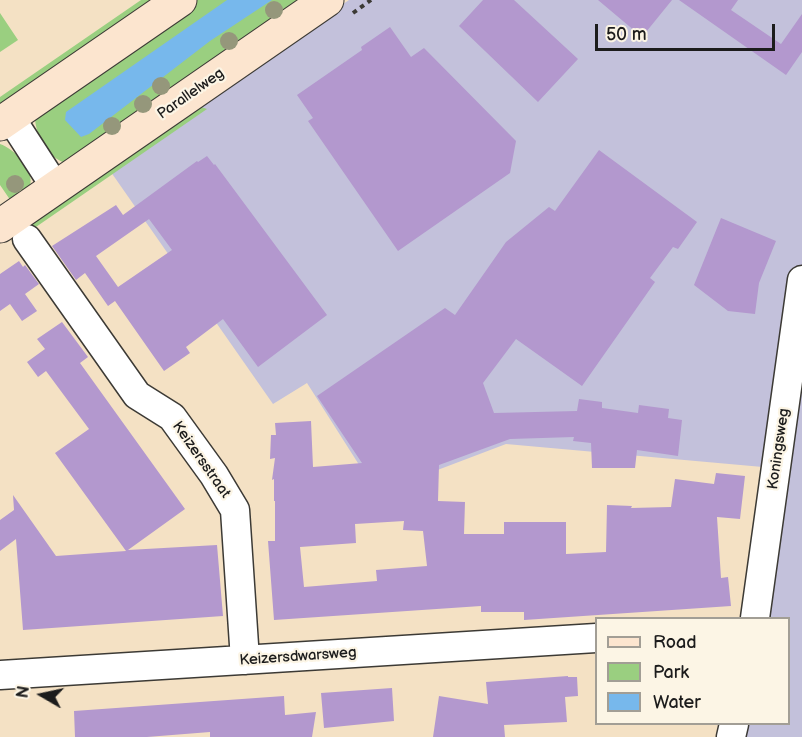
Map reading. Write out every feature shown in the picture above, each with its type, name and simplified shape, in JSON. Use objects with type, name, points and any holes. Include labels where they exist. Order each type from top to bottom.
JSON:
[{"type":"street","points":[[56,188],[5,120],[180,0]]},
{"type":"street","name":"Parallelweg","points":[[13,233],[56,188],[327,0]]},
{"type":"street","name":"Keizersstraat","points":[[13,233],[137,395],[172,417],[214,475],[235,510],[245,660]]},
{"type":"street","name":"Koningsweg","points":[[755,617],[802,280]]},
{"type":"street","name":"Keizersdwarsweg","points":[[0,675],[595,638]]},
{"type":"shaded area","points":[[349,0],[802,0],[802,737],[744,737],[746,725],[790,725],[790,617],[765,617],[785,469],[506,444],[377,493],[307,383],[273,404],[106,165]]},
{"type":"green space","points":[[141,0],[167,0],[0,115],[0,97]]},
{"type":"green space","points":[[194,0],[312,0],[65,163],[54,156],[41,139],[35,119]]},
{"type":"green space","points":[[0,13],[18,40],[0,52]]},
{"type":"green space","points":[[190,103],[207,109],[33,229],[30,228],[24,219],[35,211],[48,213],[147,144]]},
{"type":"green space","points":[[0,144],[22,160],[31,180],[30,186],[15,207],[0,185]]},
{"type":"water","points":[[227,0],[272,0],[210,41],[89,134],[81,137],[65,120],[66,112]]},
{"type":"building","points":[[483,0],[514,0],[578,59],[538,102],[459,26]]},
{"type":"building","points":[[598,0],[672,0],[642,37]]},
{"type":"building","points":[[679,0],[738,0],[731,10],[781,44],[802,14],[802,52],[786,75]]},
{"type":"building","points":[[390,27],[411,57],[424,48],[516,141],[510,173],[398,251],[308,121],[313,118],[297,95],[362,50],[361,47]]},
{"type":"building","points":[[599,150],[697,222],[678,249],[673,247],[650,278],[655,282],[582,386],[516,339],[483,383],[494,413],[577,411],[579,399],[602,402],[602,408],[638,413],[639,405],[669,409],[668,418],[682,420],[678,456],[637,450],[635,468],[592,468],[591,443],[573,441],[574,437],[510,439],[439,465],[438,501],[465,502],[464,534],[504,534],[504,522],[566,522],[566,554],[606,552],[607,505],[632,506],[631,508],[671,507],[675,479],[714,484],[716,473],[745,476],[740,519],[717,517],[721,578],[728,577],[731,606],[524,620],[524,612],[481,612],[481,606],[274,620],[268,541],[275,541],[274,479],[272,480],[275,458],[270,459],[271,435],[276,435],[275,423],[311,421],[313,467],[362,463],[317,396],[445,308],[455,315],[506,242],[549,207],[555,211]],"holes":[[[404,521],[403,530],[423,531],[427,566],[376,570],[377,581],[304,587],[300,547],[356,543],[355,524]]]},
{"type":"building","points":[[207,156],[215,164],[327,315],[258,367],[223,319],[186,347],[190,353],[164,371],[115,301],[108,306],[85,273],[76,280],[52,246],[116,205],[123,215]],"holes":[[[149,219],[172,250],[118,287],[96,256]]]},
{"type":"building","points":[[721,218],[776,241],[759,283],[755,314],[728,311],[694,285]]},
{"type":"building","points":[[19,261],[23,267],[25,265],[39,284],[25,294],[37,311],[22,321],[10,304],[0,311],[0,274]]},
{"type":"building","points":[[62,322],[88,357],[80,363],[185,509],[128,550],[217,545],[223,616],[23,630],[16,539],[0,551],[0,520],[14,510],[13,495],[56,556],[126,551],[55,453],[89,429],[46,371],[38,377],[27,362],[45,349],[37,339]]},
{"type":"building","points":[[577,677],[578,696],[565,697],[567,722],[504,725],[505,737],[433,737],[439,696],[488,704],[486,682]]},
{"type":"building","points":[[392,688],[394,721],[324,728],[321,693]]},
{"type":"building","points":[[284,696],[285,715],[316,712],[312,737],[210,737],[210,732],[147,737],[75,737],[74,711]]}]
